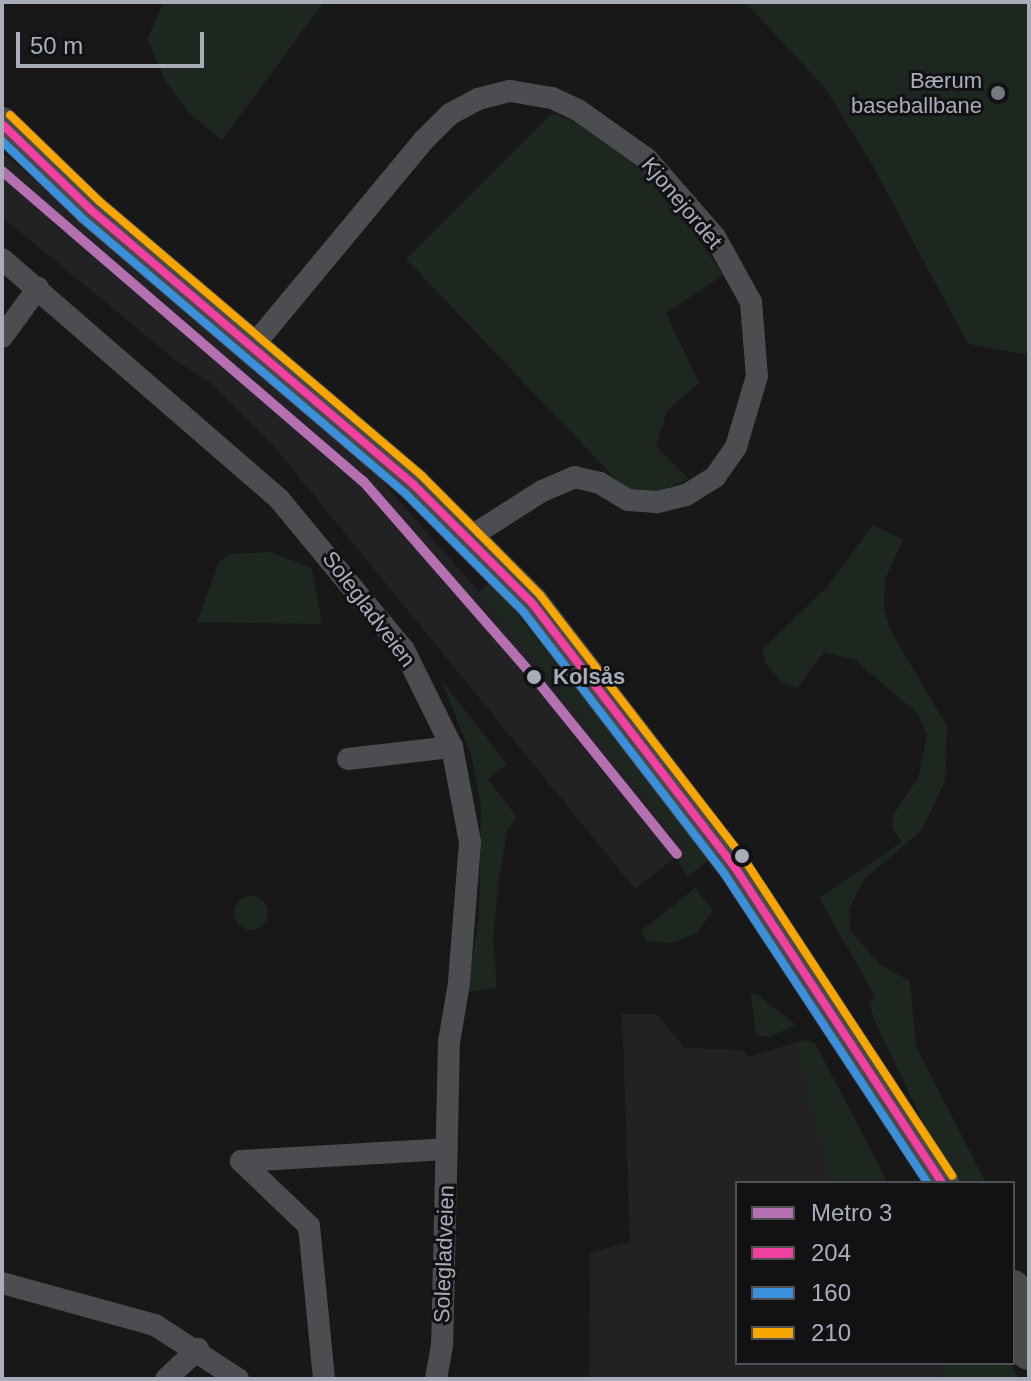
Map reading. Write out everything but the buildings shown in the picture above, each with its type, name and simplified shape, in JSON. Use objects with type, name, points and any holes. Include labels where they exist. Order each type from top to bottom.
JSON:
[{"type":"main road","points":[[2,124],[91,210],[253,346],[470,537],[594,678],[734,866],[941,1181]]},
{"type":"main road","points":[[1015,1290],[1029,1314]]},
{"type":"main road","points":[[1015,1326],[1029,1353]]},
{"type":"street","name":"Kjonejordet","points":[[253,346],[423,141],[450,114],[478,99],[510,91],[552,98],[602,125],[647,159],[715,237],[751,302],[757,376],[736,447],[715,477],[686,495],[657,502],[628,500],[600,483],[575,477],[542,491],[470,537]]},
{"type":"street","name":"Solegladveien","points":[[2,259],[212,436],[328,552],[404,650],[452,747],[470,842],[459,983],[451,1018],[436,1379]]},
{"type":"street","points":[[2,337],[38,288]]},
{"type":"street","points":[[348,759],[452,747]]},
{"type":"street","points":[[324,1379],[309,1226],[241,1161],[447,1149]]},
{"type":"street","points":[[2,1283],[155,1325],[198,1349],[238,1379]]},
{"type":"street","points":[[166,1379],[198,1349]]},
{"type":"shaded area","points":[[164,2],[324,2],[222,140],[190,114],[166,82],[147,39]]},
{"type":"shaded area","points":[[745,2],[1029,2],[1029,355],[968,344],[870,161],[825,88]]},
{"type":"shaded area","points":[[552,113],[588,127],[635,159],[678,208],[723,275],[666,313],[699,383],[667,411],[656,446],[689,479],[636,500],[406,259]]},
{"type":"shaded area","points":[[2,152],[375,473],[494,609],[687,848],[635,889],[272,444],[213,385],[178,362],[2,217]]},
{"type":"shaded area","points":[[873,525],[903,540],[885,579],[884,607],[890,630],[947,726],[945,781],[922,830],[863,880],[849,909],[850,930],[879,964],[910,981],[916,1046],[985,1181],[958,1181],[933,1142],[878,1029],[869,1004],[875,996],[819,898],[902,842],[892,828],[893,815],[918,778],[927,735],[918,714],[855,660],[824,652],[797,688],[783,683],[766,664],[762,650],[827,587]]},
{"type":"shaded area","points":[[270,552],[312,568],[322,624],[197,622],[219,562],[229,554]]},
{"type":"shaded area","points":[[492,581],[702,850],[708,861],[687,877],[675,855],[686,848],[479,592]]},
{"type":"shaded area","points":[[442,681],[507,764],[488,779],[517,817],[507,831],[498,884],[493,942],[497,988],[467,992],[479,916],[481,806],[471,755]]},
{"type":"shaded area","points":[[695,888],[713,910],[697,933],[671,943],[646,941],[641,931]]},
{"type":"shaded area","points":[[251,896],[263,901],[268,913],[263,925],[251,930],[239,925],[234,913],[239,901]]},
{"type":"shaded area","points":[[751,993],[758,995],[796,1025],[769,1037],[756,1035]]},
{"type":"shaded area","points":[[622,1014],[656,1014],[685,1048],[744,1050],[747,1057],[795,1043],[830,1181],[735,1181],[735,1365],[941,1365],[944,1379],[589,1379],[590,1253],[630,1242]]},
{"type":"shaded area","points":[[805,1040],[815,1043],[887,1181],[830,1181],[795,1043]]},
{"type":"shaded area","points":[[941,1365],[1012,1365],[1019,1379],[944,1379]]},
{"type":"metro line","name":"3","points":[[2,171],[363,481],[535,678],[677,854]]},
{"type":"transit line","name":"210","points":[[10,115],[99,201],[422,476],[540,595],[744,859],[952,1176]]},
{"type":"transit line","name":"204","points":[[2,124],[91,210],[414,485],[532,603],[734,866],[941,1181]]},
{"type":"transit line","name":"160","points":[[2,141],[83,219],[406,494],[523,611],[724,873],[927,1181]]},
{"type":"place","name":"Bærum baseballbane","points":[[998,93]]},
{"type":"place","name":"Kolsås","points":[[534,677]]}]
